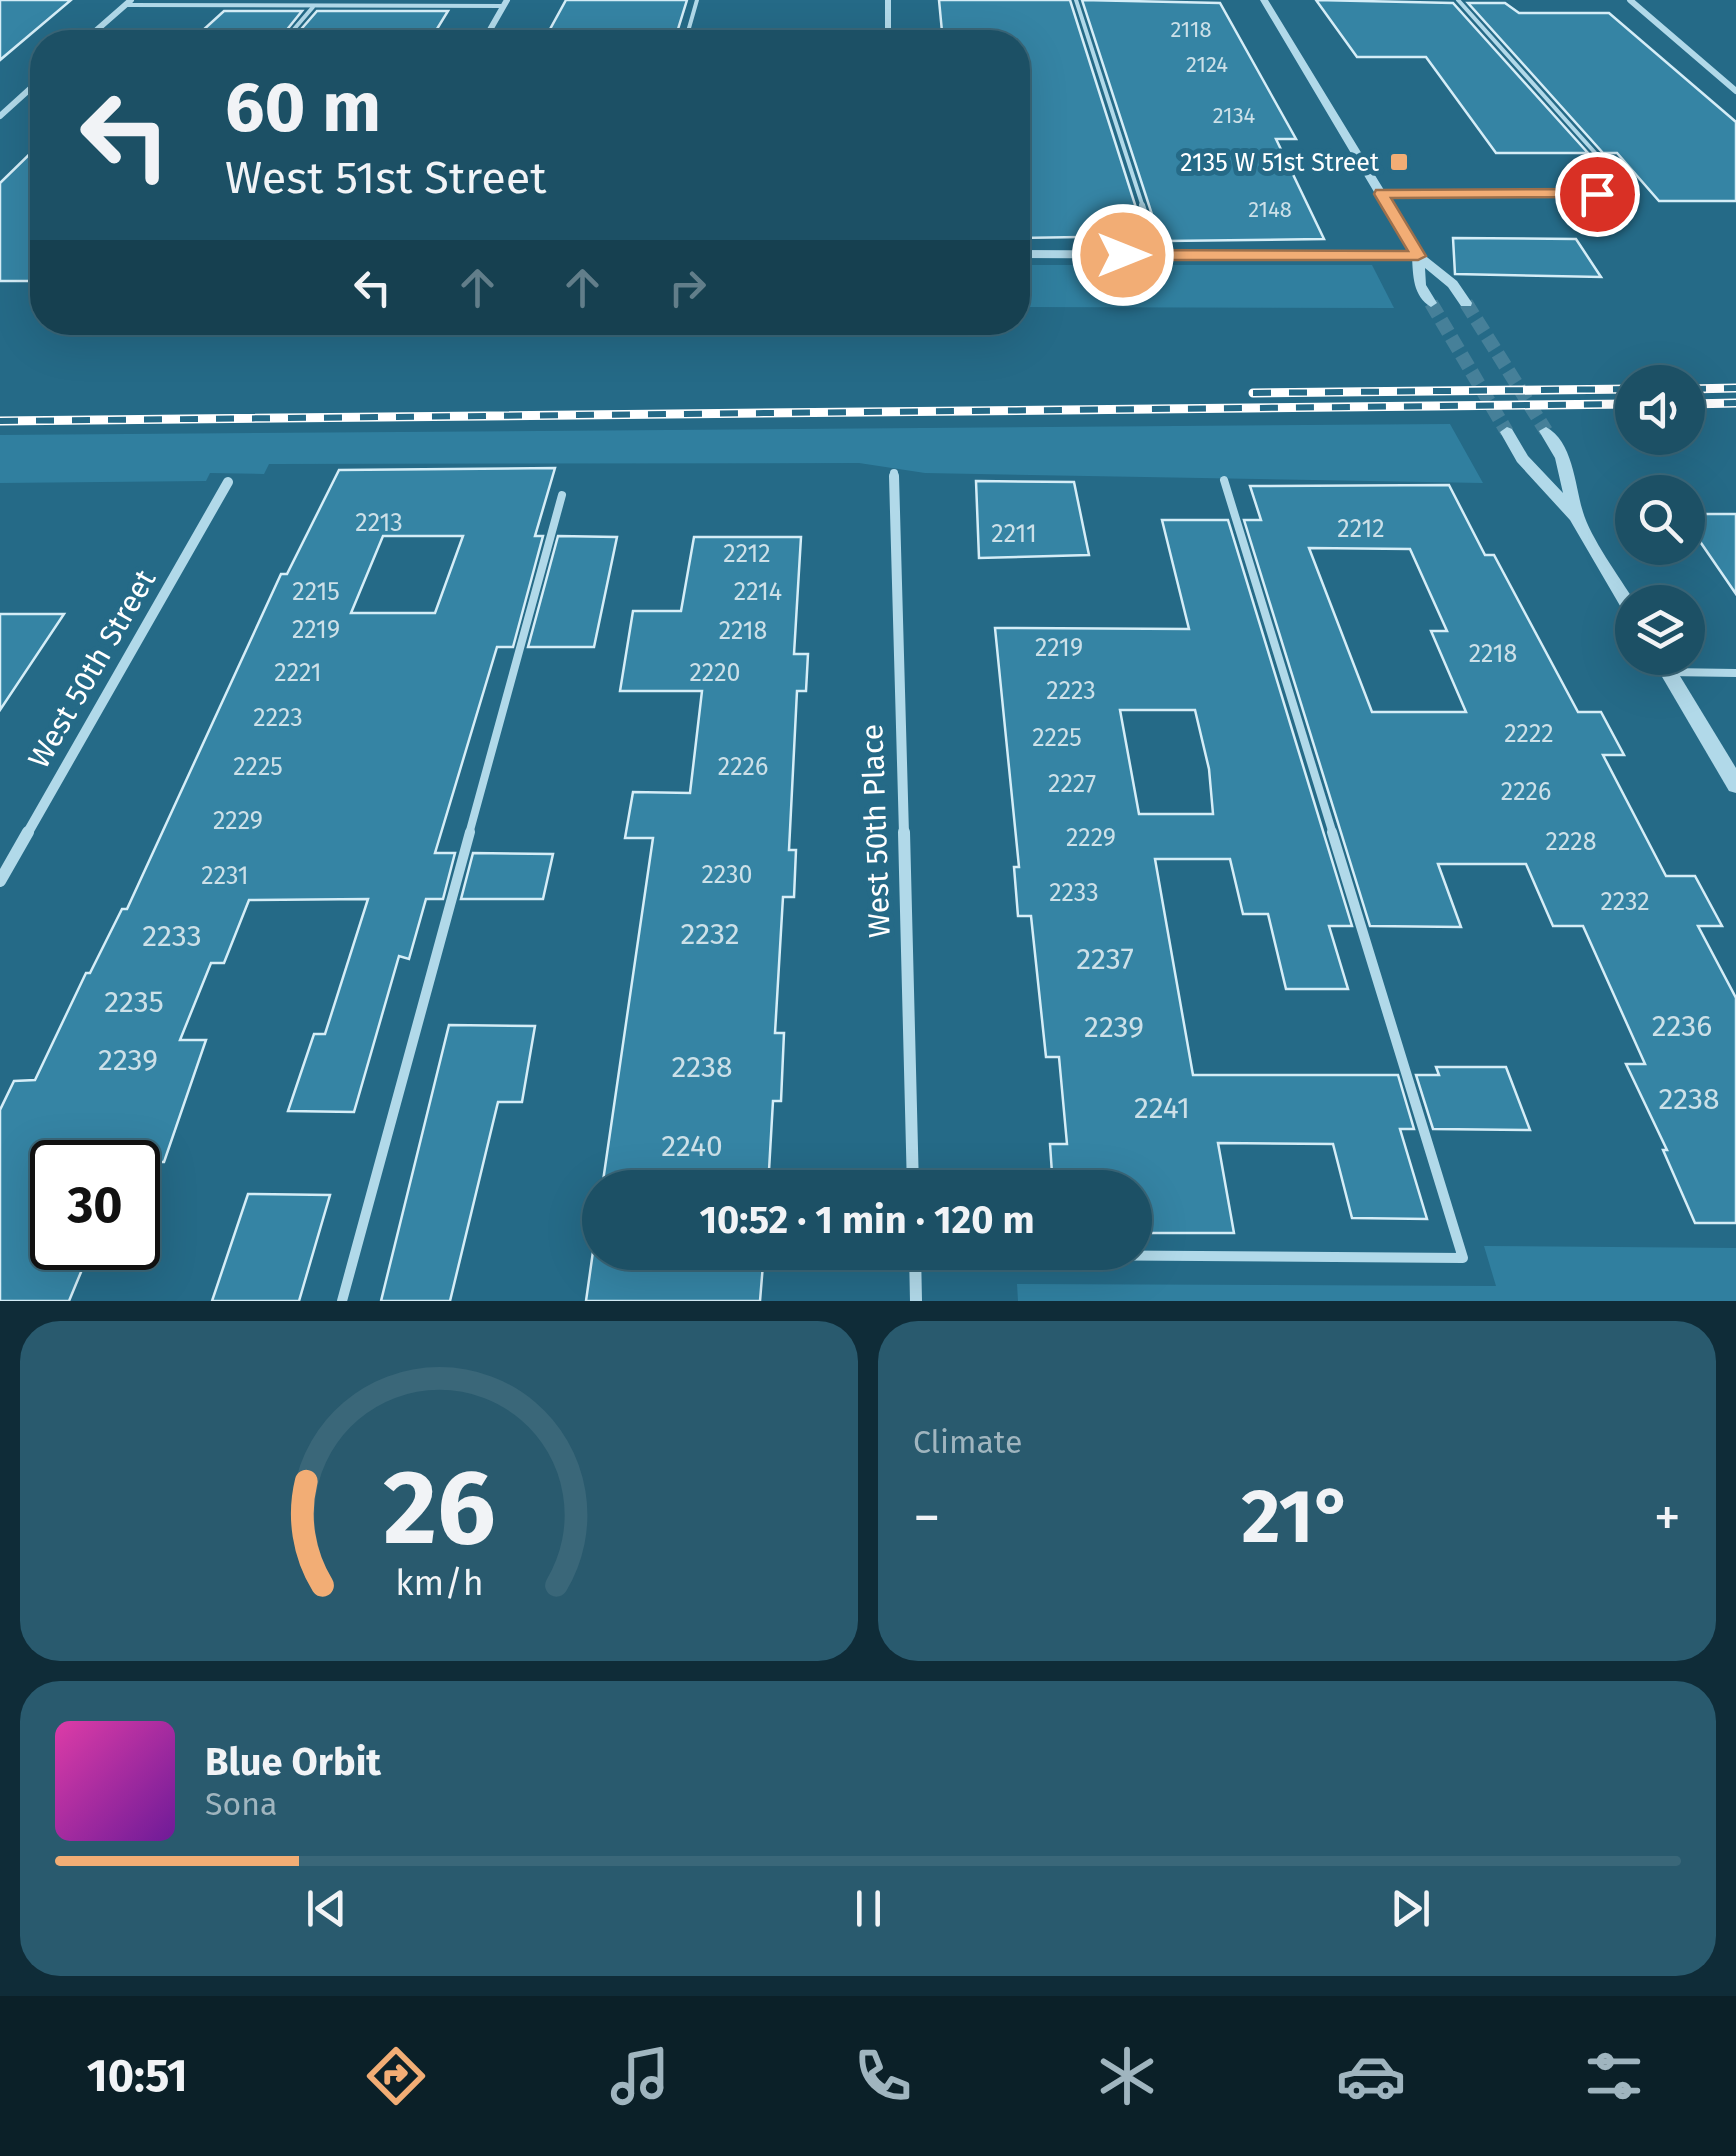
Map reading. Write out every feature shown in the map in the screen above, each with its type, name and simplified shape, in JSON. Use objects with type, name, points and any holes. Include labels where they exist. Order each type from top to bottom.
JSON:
[{"type":"street","points":[[888,0],[888,30]]},
{"type":"street","points":[[1264,0],[1418,256],[1453,284],[1466,303]]},
{"type":"street","points":[[1630,0],[1736,91]]},
{"type":"street","points":[[97,30],[128,3]]},
{"type":"street","points":[[490,30],[505,3]]},
{"type":"street","points":[[0,116],[30,89]]},
{"type":"street","points":[[1030,254],[1418,256]]},
{"type":"street","points":[[1418,256],[1420,285],[1431,304]]},
{"type":"street","points":[[1546,431],[1562,458],[1576,517]]},
{"type":"street","points":[[1507,432],[1522,459],[1576,517],[1616,585]]},
{"type":"street","name":"West 50th Place","points":[[894,473],[913,1170]]},
{"type":"street","name":"West 50th Street","points":[[0,881],[228,482]]},
{"type":"street","points":[[1670,675],[1736,786]]},
{"type":"street","points":[[915,1270],[916,1301]]},
{"type":"lane","points":[[688,30],[697,0]]},
{"type":"lane","points":[[1076,0],[1158,255]]},
{"type":"lane","points":[[1381,194],[1632,194],[1458,0]]},
{"type":"lane","points":[[128,3],[313,7],[505,3]]},
{"type":"lane","points":[[293,30],[313,7]]},
{"type":"lane","points":[[1152,1255],[1463,1258],[1224,480]]},
{"type":"lane","points":[[342,1301],[562,495]]},
{"type":"lane","points":[[1705,670],[1736,673]]},
{"type":"shaded area","points":[[1030,265],[1372,265],[1394,308],[1030,307]]},
{"type":"shaded area","points":[[1450,424],[1483,483],[925,473],[859,463],[269,464],[264,474],[210,473],[206,481],[0,483],[0,435]]},
{"type":"shaded area","points":[[1484,1246],[1736,1248],[1736,1301],[1018,1301],[1017,1284],[1496,1286]]},
{"type":"building","points":[[0,0],[71,0],[36,30],[30,30],[30,35],[0,60]]},
{"type":"building","points":[[566,0],[687,0],[678,30],[550,30]]},
{"type":"building","points":[[939,0],[1070,0],[1145,236],[1030,238],[1030,30],[942,30]]},
{"type":"building","points":[[1082,0],[1220,3],[1296,139],[1276,139],[1324,239],[1166,241],[1165,236],[1159,236]]},
{"type":"building","points":[[1316,0],[1453,3],[1588,153],[1496,153],[1426,57],[1357,57]]},
{"type":"building","points":[[1468,3],[1505,3],[1519,13],[1609,13],[1736,122],[1736,201],[1659,201],[1617,153],[1603,153]]},
{"type":"building","points":[[224,11],[302,11],[287,30],[203,30]]},
{"type":"building","points":[[317,11],[448,11],[436,30],[300,30]]},
{"type":"building","points":[[30,154],[30,281],[0,281],[0,183]]},
{"type":"building","points":[[1453,238],[1576,239],[1601,277],[1455,274]]},
{"type":"building","points":[[555,468],[535,536],[543,536],[513,647],[497,647],[435,853],[455,853],[443,899],[426,899],[409,959],[399,956],[354,1112],[288,1111],[314,1034],[325,1034],[368,899],[249,900],[224,963],[211,963],[180,1040],[206,1040],[164,1162],[160,1162],[160,1140],[30,1140],[30,1270],[82,1270],[69,1301],[0,1301],[0,1110],[14,1081],[35,1080],[86,973],[90,973],[122,909],[127,909],[281,574],[287,574],[339,470]],"holes":[[[383,536],[463,536],[435,613],[351,613]]]},
{"type":"building","points":[[976,481],[1074,482],[1089,555],[979,558]]},
{"type":"building","points":[[1449,485],[1485,555],[1494,555],[1578,712],[1601,712],[1624,755],[1603,755],[1666,876],[1695,876],[1722,926],[1698,926],[1736,998],[1736,1223],[1695,1223],[1663,1150],[1667,1150],[1626,1064],[1645,1064],[1583,926],[1553,926],[1526,864],[1438,864],[1461,927],[1370,926],[1244,520],[1261,520],[1250,486]],"holes":[[[1309,548],[1410,549],[1447,631],[1431,631],[1466,712],[1372,712]]]},
{"type":"building","points":[[1705,514],[1736,514],[1736,594],[1705,549]]},
{"type":"building","points":[[1162,520],[1228,520],[1352,926],[1329,926],[1348,989],[1286,989],[1268,914],[1243,914],[1230,859],[1155,859],[1193,1075],[1398,1075],[1414,1129],[1400,1129],[1427,1219],[1352,1218],[1333,1144],[1218,1143],[1234,1233],[1152,1233],[1152,1170],[1052,1170],[1050,1144],[1067,1144],[1059,1057],[1046,1057],[1031,916],[1018,916],[1014,867],[1019,867],[995,628],[1189,629]],"holes":[[[1120,710],[1195,710],[1209,769],[1213,814],[1139,814]]]},
{"type":"building","points":[[558,536],[617,537],[594,647],[528,647]]},
{"type":"building","points":[[694,537],[801,537],[794,654],[808,654],[806,691],[797,691],[789,850],[796,850],[794,897],[783,897],[775,1033],[784,1033],[781,1101],[773,1101],[769,1170],[605,1170],[653,838],[625,838],[633,792],[690,793],[702,691],[620,691],[633,611],[681,611]]},
{"type":"building","points":[[0,614],[64,614],[0,710]]},
{"type":"building","points":[[473,853],[553,854],[543,899],[461,899]]},
{"type":"building","points":[[449,1025],[535,1026],[522,1102],[498,1102],[450,1301],[381,1301]]},
{"type":"building","points":[[1436,1067],[1506,1067],[1530,1130],[1433,1129],[1416,1075],[1439,1075]]},
{"type":"building","points":[[248,1194],[330,1195],[299,1301],[212,1301]]},
{"type":"building","points":[[590,1270],[763,1270],[760,1301],[586,1301]]},
{"type":"tunnel","points":[[1431,303],[1507,432]]},
{"type":"tunnel","points":[[1466,303],[1546,431]]},
{"type":"railway","points":[[1705,389],[1736,388]]},
{"type":"railway","points":[[1253,393],[1615,389]]},
{"type":"railway","points":[[1705,404],[1736,403]]},
{"type":"railway","points":[[0,421],[1615,404]]},
{"type":"place","name":"2135 W 51st Street","points":[[1399,162]]},
{"type":"route","points":[[1123,255],[1418,256],[1381,194],[1597,194]]}]
